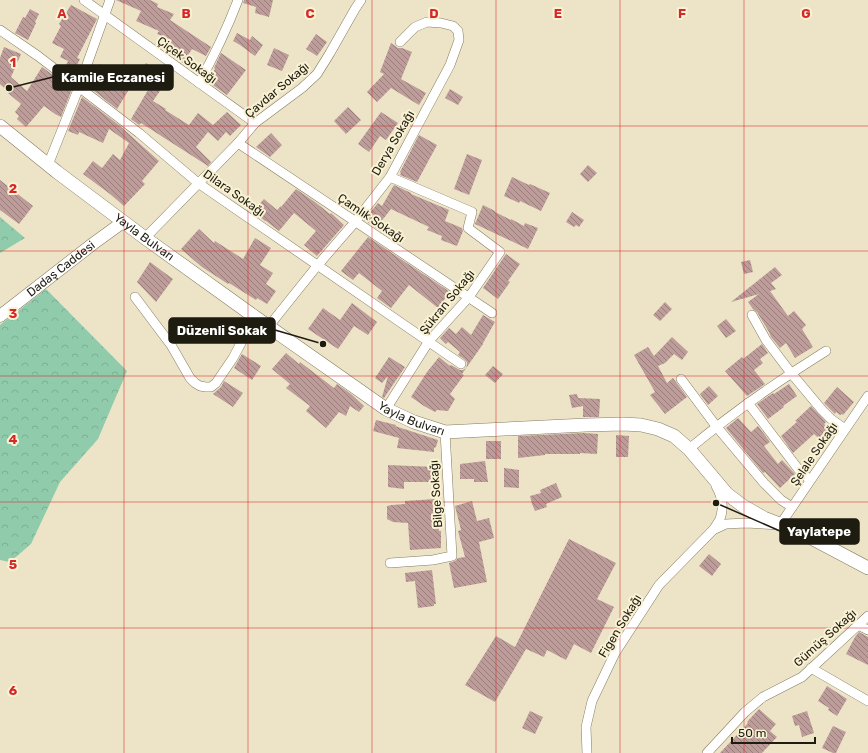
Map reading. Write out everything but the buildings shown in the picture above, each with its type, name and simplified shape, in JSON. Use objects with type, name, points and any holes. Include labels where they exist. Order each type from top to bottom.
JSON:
[{"type":"main road","name":"Yayla Bulvarı","points":[[0,126],[48,165],[123,222],[386,409],[414,422],[444,432],[586,425],[641,425],[658,429],[674,436],[689,449],[727,494],[743,506],[764,518],[780,525],[792,528],[868,568]]},
{"type":"street","name":"Çiçek Sokağı","points":[[84,0],[255,123]]},
{"type":"street","points":[[48,165],[79,87],[110,0]]},
{"type":"street","points":[[198,82],[213,57],[238,0]]},
{"type":"street","name":"Çavdar Sokağı","points":[[145,238],[238,143],[255,123],[302,88],[317,74],[360,0]]},
{"type":"street","name":"Derya Sokağı","points":[[268,326],[355,222],[390,177],[450,65],[459,40],[458,31],[453,26],[427,22],[415,27],[400,42]]},
{"type":"street","name":"Dilara Sokağı","points":[[0,30],[38,56],[139,133],[198,183],[461,364]]},
{"type":"street","name":"Çamlık Sokağı","points":[[238,143],[492,313]]},
{"type":"street","name":"Şükran Sokağı","points":[[386,409],[429,342],[469,297],[500,252],[468,228],[472,212],[390,177]]},
{"type":"street","name":"Dadaş Caddesi","points":[[0,316],[123,222]]},
{"type":"street","points":[[135,297],[171,345],[190,378],[200,386],[206,387],[211,387],[216,383],[233,358],[255,317]]},
{"type":"street","points":[[752,316],[766,340],[791,373],[822,410],[831,419],[845,429]]},
{"type":"street","points":[[689,449],[716,426],[748,403],[826,351]]},
{"type":"street","points":[[681,379],[716,426],[764,483],[781,500],[792,507]]},
{"type":"street","name":"Şelale Sokağı","points":[[780,525],[868,396]]},
{"type":"street","points":[[748,403],[799,470],[810,480]]},
{"type":"street","name":"Bilge Sokağı","points":[[390,563],[433,560],[452,556],[444,432]]},
{"type":"street","points":[[709,473],[720,492],[722,502],[720,520],[712,530]]},
{"type":"street","points":[[712,530],[726,524],[746,523],[780,525]]},
{"type":"street","name":"Figen Sokağı","points":[[587,753],[586,727],[592,701],[615,653],[659,585],[712,530]]},
{"type":"street","name":"Gümüş Sokağı","points":[[707,753],[745,712],[763,697],[802,677],[868,616]]},
{"type":"street","points":[[858,625],[868,630]]},
{"type":"street","points":[[811,668],[868,701]]},
{"type":"green space","points":[[0,217],[25,238],[0,253]]},
{"type":"green space","points":[[46,289],[127,371],[98,439],[60,482],[31,544],[10,562],[0,560],[0,325]]},
{"type":"place","name":"Kamile Eczanesi","points":[[9,88]]},
{"type":"place","name":"Düzenli Sokak","points":[[323,344]]},
{"type":"place","name":"Yaylatepe","points":[[716,503]]}]
